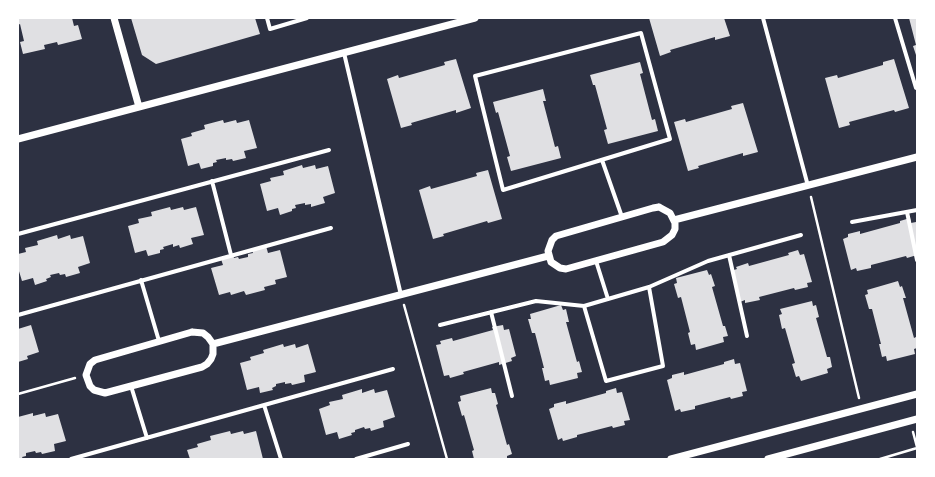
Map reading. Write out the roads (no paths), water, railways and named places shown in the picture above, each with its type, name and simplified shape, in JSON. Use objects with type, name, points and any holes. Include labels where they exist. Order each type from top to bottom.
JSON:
[{"type":"street","points":[[114,18],[139,108]]},
{"type":"street","points":[[267,18],[270,29],[307,18]]},
{"type":"street","points":[[18,139],[475,18]]},
{"type":"street","points":[[763,18],[808,186]]},
{"type":"street","points":[[895,18],[917,88]]},
{"type":"street","points":[[641,33],[670,139],[602,160],[503,190],[475,76],[641,33]]},
{"type":"street","points":[[344,53],[401,295]]},
{"type":"street","points":[[18,234],[329,150]]},
{"type":"street","points":[[674,220],[917,157]]},
{"type":"street","points":[[602,160],[622,217]]},
{"type":"street","points":[[212,182],[231,255]]},
{"type":"street","points":[[659,207],[670,213],[674,220],[675,229],[672,235],[663,242],[566,269],[555,266],[548,256],[549,245],[556,236],[622,217],[659,207]]},
{"type":"street","points":[[852,222],[917,210]]},
{"type":"street","points":[[907,212],[917,260]]},
{"type":"street","points":[[18,315],[332,228]]},
{"type":"street","points":[[440,325],[536,301],[584,306],[649,287],[708,262],[729,255],[801,235]]},
{"type":"street","points":[[729,255],[747,336]]},
{"type":"street","points":[[213,344],[548,256]]},
{"type":"street","points":[[596,261],[608,299]]},
{"type":"street","points":[[141,280],[159,342]]},
{"type":"street","points":[[584,306],[606,381],[663,366],[649,287]]},
{"type":"street","points":[[491,312],[512,396]]},
{"type":"street","points":[[192,332],[203,333],[213,344],[213,354],[207,364],[105,393],[99,392],[90,386],[86,375],[90,364],[95,360],[192,332]]},
{"type":"street","points":[[71,459],[393,369]]},
{"type":"street","points":[[131,386],[147,438]]},
{"type":"street","points":[[671,459],[917,394]]},
{"type":"street","points":[[264,405],[281,459]]},
{"type":"street","points":[[768,459],[917,419]]},
{"type":"street","points":[[356,459],[408,444]]}]
